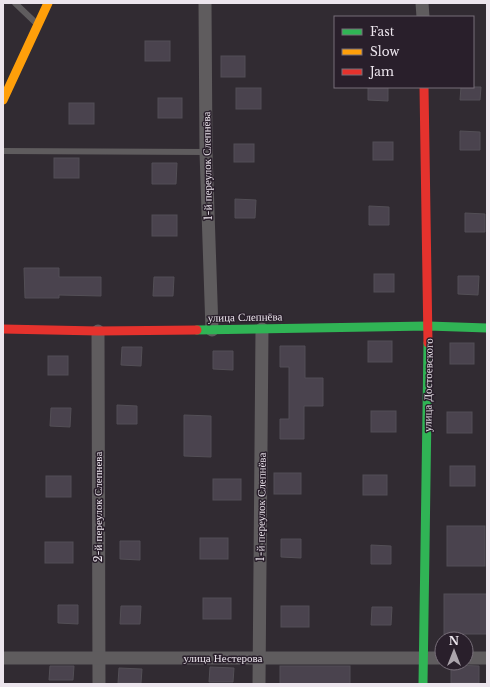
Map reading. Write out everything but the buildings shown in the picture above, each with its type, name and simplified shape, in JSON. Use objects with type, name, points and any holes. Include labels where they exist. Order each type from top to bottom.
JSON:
[{"type":"street","points":[[3,100],[48,3]]},
{"type":"street","name":"1-й переулок Слепнёва","points":[[205,3],[206,152],[212,330]]},
{"type":"street","points":[[422,3],[423,16]]},
{"type":"street","name":"улица Достоевского","points":[[423,684],[428,326],[424,88]]},
{"type":"street","name":"улица Слепнёва","points":[[3,329],[98,331],[428,326],[487,328]]},
{"type":"street","name":"1-й переулок Слепнёва","points":[[259,684],[262,329]]},
{"type":"street","name":"2-й переулок Слепнева","points":[[98,331],[99,684]]},
{"type":"street","name":"улица Нестерова","points":[[3,658],[434,658]]},
{"type":"street","points":[[474,658],[487,658]]},
{"type":"lane","points":[[15,3],[38,25]]},
{"type":"lane","points":[[3,151],[206,152]]},
{"type":"traffic: fast","points":[[197,330],[428,326],[487,328]]},
{"type":"traffic: fast","points":[[423,684],[428,343]]},
{"type":"traffic: slow","points":[[3,100],[48,3]]},
{"type":"traffic: jam","points":[[424,88],[428,343]]},
{"type":"traffic: jam","points":[[3,329],[98,331],[197,330]]}]
